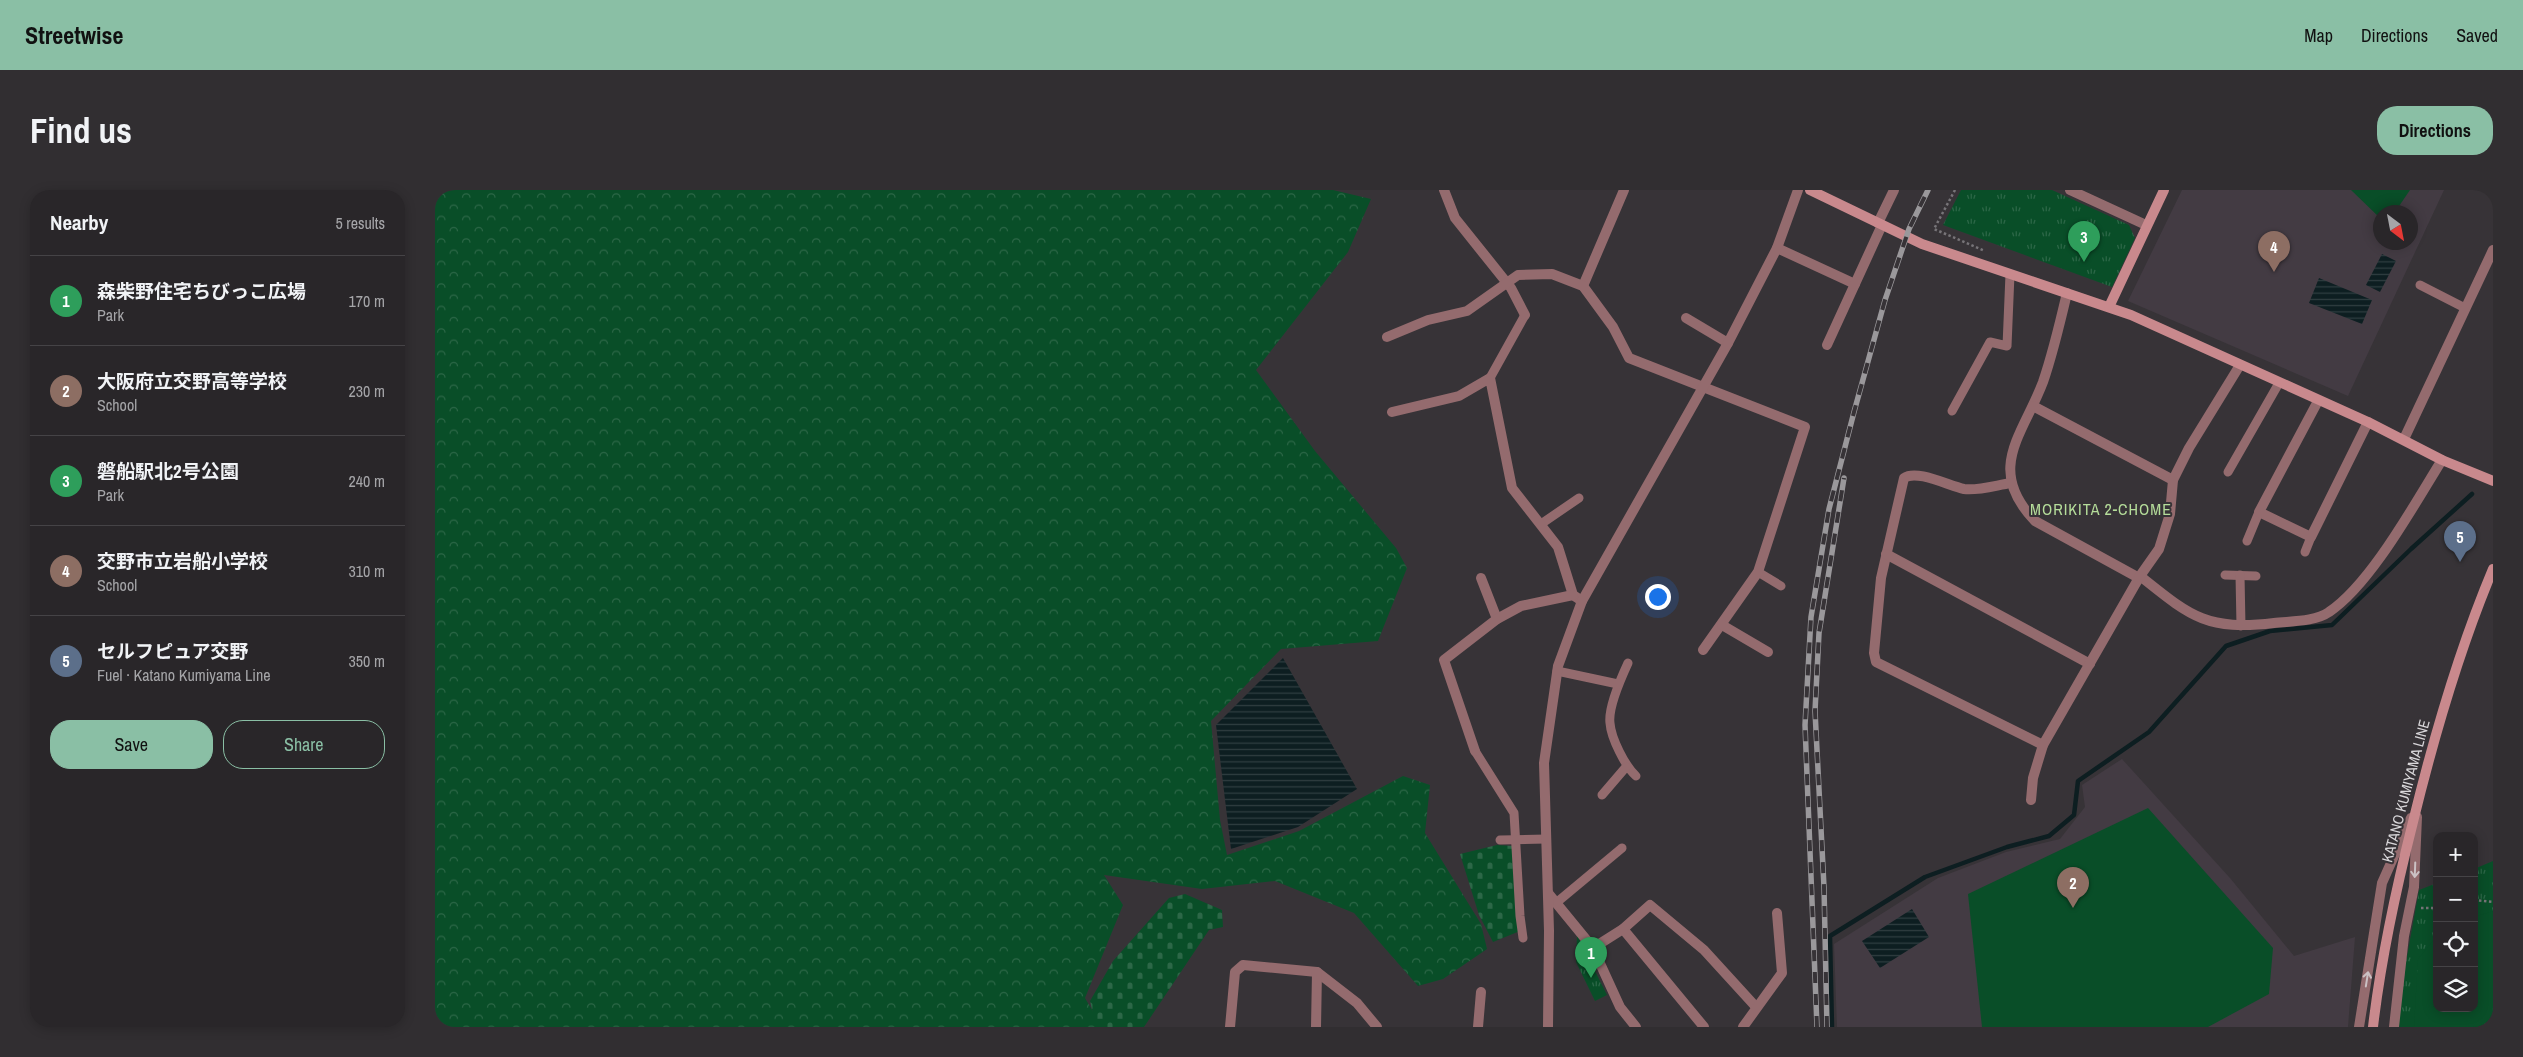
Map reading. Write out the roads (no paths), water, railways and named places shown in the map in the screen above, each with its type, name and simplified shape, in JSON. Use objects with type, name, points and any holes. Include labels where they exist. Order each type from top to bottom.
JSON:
[{"type":"street","points":[[1443,190],[1455,218],[1508,283],[1525,315]]},
{"type":"street","points":[[1583,286],[1624,190]]},
{"type":"street","points":[[1548,1027],[1548,893],[1544,763],[1557,671],[1577,598],[1704,386],[1728,342],[1777,248],[1798,190]]},
{"type":"street","points":[[1810,190],[1922,244],[2109,307],[2368,422],[2442,460],[2493,481]]},
{"type":"street","points":[[1827,345],[1894,190]]},
{"type":"street","points":[[2069,190],[2146,225]]},
{"type":"street","points":[[2109,307],[2163,190]]},
{"type":"street","points":[[1777,248],[1855,284]]},
{"type":"street","points":[[2404,439],[2493,250]]},
{"type":"street","points":[[1387,337],[1428,320],[1467,310],[1518,275],[1552,274],[1583,286],[1613,327],[1629,358],[1805,427],[1758,572],[1703,650]]},
{"type":"street","points":[[2067,293],[2055,344],[2033,406],[2021,426],[2015,446],[2010,465],[2011,483],[2025,511],[2035,521],[2140,577],[2184,611],[2213,623],[2241,626],[2314,618],[2329,613],[2356,587],[2390,543],[2442,460]]},
{"type":"street","points":[[1685,318],[1728,342]]},
{"type":"street","points":[[2031,800],[2033,778],[2043,745],[2140,577],[2159,549],[2170,514],[2173,480],[2189,448],[2240,365]]},
{"type":"street","points":[[1392,412],[1459,396],[1490,378],[1512,488],[1558,547],[1577,598]]},
{"type":"street","points":[[2318,401],[2259,512],[2311,537],[2368,422]]},
{"type":"street","points":[[2033,406],[2173,480]]},
{"type":"street","points":[[2011,483],[1965,489],[1918,475],[1908,475],[1904,478],[1881,578],[1874,653],[1876,662],[2043,745]]},
{"type":"street","points":[[1886,554],[2090,664]]},
{"type":"street","name":"KATANO KUMIYAMA LINE","points":[[2373,1027],[2395,896],[2417,804],[2447,695],[2476,610],[2493,569]]},
{"type":"street","points":[[1481,578],[1497,619]]},
{"type":"street","points":[[1475,751],[1444,660],[1497,619],[1521,606],[1577,598]]},
{"type":"street","points":[[1721,624],[1768,652]]},
{"type":"street","points":[[2359,1027],[2383,884],[2417,804]]},
{"type":"street","points":[[2394,1027],[2404,936],[2414,887],[2417,804]]},
{"type":"street","points":[[1548,893],[1593,948],[1620,1006],[1636,1027]]},
{"type":"street","points":[[1593,948],[1623,929],[1650,906],[1704,950],[1756,1008]]},
{"type":"street","points":[[1743,1027],[1781,973],[1777,913]]},
{"type":"street","points":[[1623,929],[1703,1027]]},
{"type":"street","points":[[1230,1027],[1235,972],[1243,965],[1317,972],[1357,1003],[1377,1027]]},
{"type":"street","points":[[1315,1027],[1317,972]]},
{"type":"street","points":[[1478,1027],[1481,992]]},
{"type":"lane","points":[[1952,410],[1989,342],[2007,346],[2011,274]]},
{"type":"lane","points":[[2420,285],[2465,308]]},
{"type":"lane","points":[[1490,378],[1525,315]]},
{"type":"lane","points":[[2228,472],[2279,383]]},
{"type":"lane","points":[[1541,524],[1579,498]]},
{"type":"lane","points":[[2247,541],[2259,512]]},
{"type":"lane","points":[[2305,552],[2311,537]]},
{"type":"lane","points":[[1758,572],[1781,586]]},
{"type":"lane","points":[[2225,575],[2256,576]]},
{"type":"lane","points":[[2239,575],[2241,626]]},
{"type":"lane","points":[[1628,663],[1618,684],[1609,723],[1626,767],[1636,776]]},
{"type":"lane","points":[[1557,671],[1618,684]]},
{"type":"lane","points":[[1475,751],[1514,813],[1523,938]]},
{"type":"lane","points":[[1602,795],[1626,767]]},
{"type":"lane","points":[[1500,840],[1546,839]]},
{"type":"lane","points":[[1556,903],[1622,848]]},
{"type":"waterway","points":[[1832,1027],[1830,936],[1925,877],[2007,847],[2049,836],[2074,815],[2078,781],[2149,732],[2226,646],[2270,631],[2332,625],[2411,549],[2472,494]]},
{"type":"railway","points":[[1817,1027],[1805,725],[1811,617],[1829,509],[1854,412],[1885,300],[1909,229],[1928,190]]},
{"type":"railway","points":[[1827,1027],[1824,887],[1815,711],[1819,633],[1844,478]]},
{"type":"place","name":"磐船駅北2号公園","points":[[2084,262]]},
{"type":"place","name":"交野市立岩船小学校","points":[[2274,272]]},
{"type":"place","name":"セルフピュア交野","points":[[2460,562]]},
{"type":"place","name":"大阪府立交野高等学校","points":[[2073,908]]},
{"type":"place","name":"森柴野住宅ちびっこ広場","points":[[1591,978]]},
{"type":"district","name":"MORIKITA 2-CHOME","points":[[2101,509]]}]
